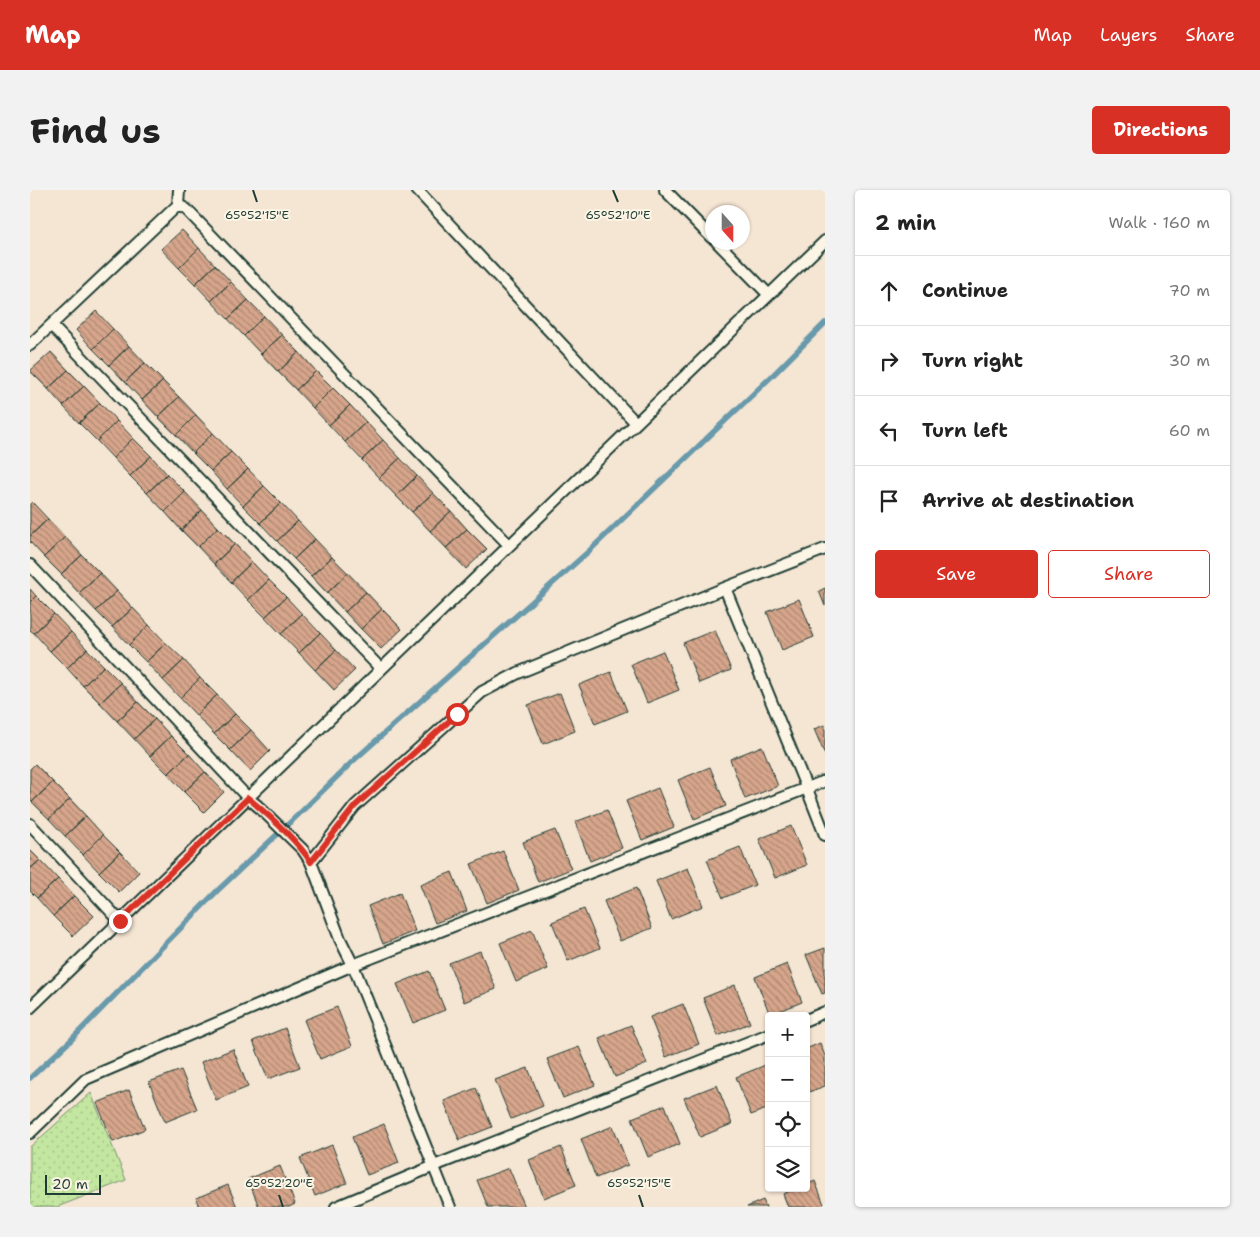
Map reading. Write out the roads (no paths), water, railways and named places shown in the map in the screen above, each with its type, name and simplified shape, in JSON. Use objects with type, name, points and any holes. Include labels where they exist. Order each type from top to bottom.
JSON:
[{"type":"lane","points":[[30,345],[178,205],[179,190]]},
{"type":"lane","points":[[417,190],[636,423]]},
{"type":"lane","points":[[665,190],[705,231]]},
{"type":"lane","points":[[178,205],[186,209],[509,545]]},
{"type":"lane","points":[[30,1008],[825,241]]},
{"type":"lane","points":[[725,250],[769,295]]},
{"type":"lane","points":[[51,325],[382,669]]},
{"type":"lane","points":[[311,862],[355,806],[482,692],[518,673],[825,549]]},
{"type":"lane","points":[[30,565],[248,798],[303,850],[311,862],[340,939],[353,965],[450,1207]]},
{"type":"lane","points":[[725,588],[825,835]]},
{"type":"lane","points":[[30,1133],[86,1079],[353,965],[825,782]]},
{"type":"lane","points":[[30,824],[120,921]]},
{"type":"lane","points":[[810,1018],[825,1012]]},
{"type":"lane","points":[[336,1207],[434,1166],[765,1036]]},
{"type":"waterway","points":[[30,1078],[70,1041],[217,891],[352,762],[589,551],[825,323]]}]
